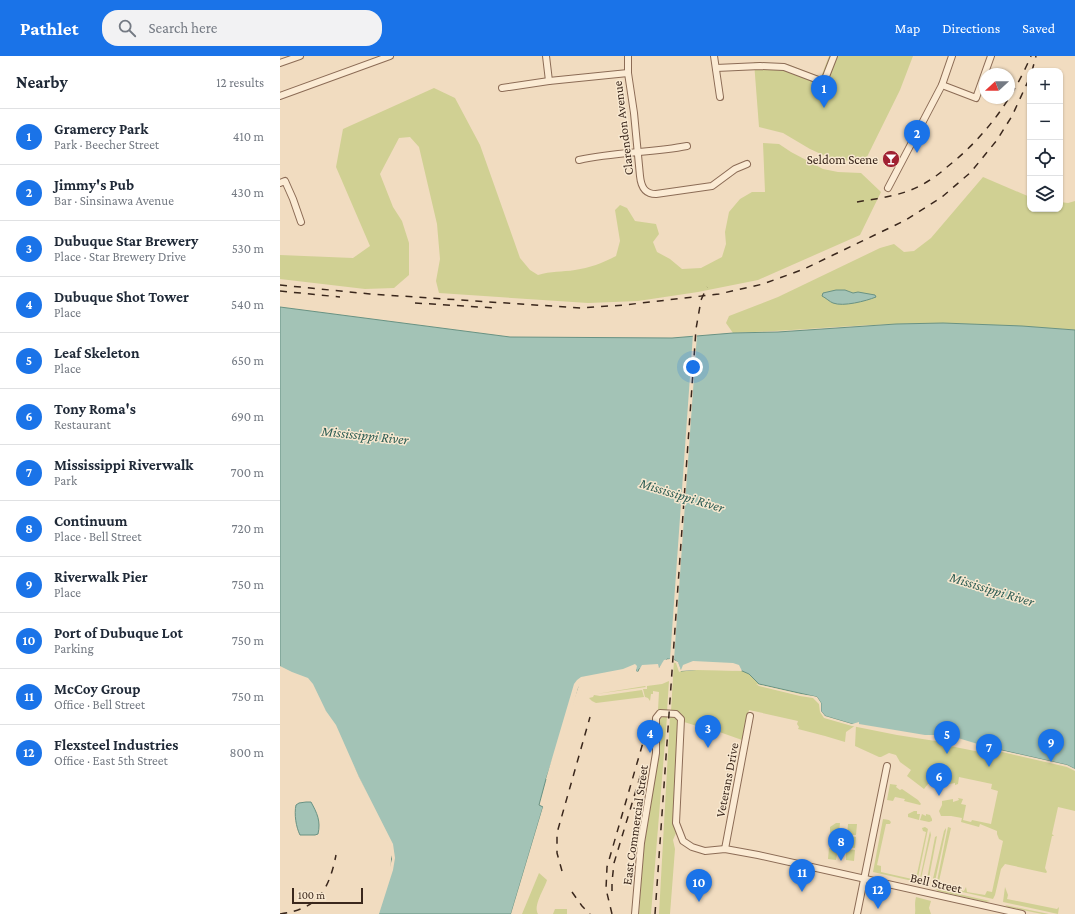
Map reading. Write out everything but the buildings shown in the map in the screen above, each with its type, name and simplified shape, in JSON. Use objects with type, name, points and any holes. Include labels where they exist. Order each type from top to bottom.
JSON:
[{"type":"street","points":[[280,63],[300,56]]},
{"type":"street","points":[[367,56],[369,63]]},
{"type":"street","points":[[280,96],[390,56]]},
{"type":"street","points":[[546,56],[549,82]]},
{"type":"street","name":"Clarendon Avenue","points":[[628,56],[628,73],[639,152],[640,176],[642,186],[650,194],[712,186],[735,169],[747,164]]},
{"type":"street","points":[[714,56],[720,97]]},
{"type":"street","points":[[716,68],[760,66],[784,68],[821,81],[825,79],[834,56]]},
{"type":"street","points":[[888,188],[942,85],[952,56]]},
{"type":"street","points":[[942,85],[976,98],[991,56]]},
{"type":"street","points":[[502,88],[628,73]]},
{"type":"street","points":[[579,160],[604,155],[665,150],[687,146]]},
{"type":"street","points":[[280,183],[285,181],[301,222]]},
{"type":"street","name":"East Commercial Street","points":[[635,914],[641,843],[656,753],[656,718],[660,713],[674,714],[680,717]]},
{"type":"street","name":"Veterans Drive","points":[[725,849],[750,716]]},
{"type":"street","name":"Bell Street","points":[[680,717],[676,823],[683,841],[692,847],[705,851],[725,849],[864,878],[1022,914]]},
{"type":"street","points":[[857,914],[888,766]]},
{"type":"green space","points":[[829,56],[913,56],[900,90],[865,161],[834,160],[810,149],[783,133],[759,127],[754,62],[787,64],[821,77]]},
{"type":"green space","points":[[434,88],[455,98],[480,145],[520,258],[530,270],[538,275],[585,268],[616,256],[620,241],[615,210],[620,205],[627,208],[635,221],[656,224],[659,234],[653,242],[657,252],[670,259],[682,269],[701,268],[722,257],[726,244],[725,232],[729,212],[740,199],[752,192],[765,192],[763,143],[779,144],[823,169],[838,172],[861,173],[881,192],[860,235],[758,280],[698,292],[638,301],[588,303],[439,293],[436,281],[440,259],[437,224],[419,147],[410,137],[399,138],[380,174],[393,207],[402,221],[409,243],[409,275],[394,288],[365,289],[280,279],[280,255],[353,258],[370,246],[336,167],[343,129]]},
{"type":"green space","points":[[983,177],[1027,196],[1027,212],[1063,212],[1063,202],[1075,201],[1075,330],[986,325],[918,324],[733,333],[726,323],[729,316],[778,297],[880,248],[894,244],[904,252],[914,251],[931,238]]},
{"type":"green space","points":[[674,660],[688,669],[751,671],[991,748],[1067,765],[1075,769],[1075,811],[1058,807],[1052,834],[1054,836],[1052,836],[1045,868],[1047,872],[1005,864],[1001,869],[993,899],[936,886],[948,827],[951,828],[939,881],[944,883],[944,887],[964,891],[966,887],[967,892],[985,895],[987,891],[992,892],[1003,841],[999,839],[997,831],[980,824],[979,827],[961,822],[962,818],[941,816],[939,811],[942,801],[953,799],[953,802],[959,800],[958,798],[963,799],[961,804],[966,805],[963,820],[971,822],[972,820],[991,824],[998,791],[991,789],[992,784],[959,777],[958,784],[955,785],[955,783],[939,786],[937,782],[928,784],[924,789],[907,776],[911,770],[900,762],[896,755],[889,753],[879,757],[855,746],[856,725],[846,732],[845,742],[798,729],[798,721],[749,710],[742,740],[697,724],[697,726],[684,722],[683,717],[680,714],[671,711]]},
{"type":"green space","points":[[669,681],[667,711],[658,710],[659,692],[653,691],[650,701],[645,697],[643,689],[647,689],[647,686],[662,684]]},
{"type":"green space","points":[[645,686],[646,687],[596,694]]},
{"type":"green space","points":[[642,690],[644,697],[596,703],[589,698],[593,697],[594,695],[600,696]]},
{"type":"green space","points":[[670,716],[674,716],[678,720],[673,823],[676,833],[673,840],[675,849],[670,914],[659,914]]},
{"type":"green space","points":[[667,717],[651,914],[639,914],[643,849],[658,757],[659,723],[660,719]]},
{"type":"green space","points":[[890,784],[897,785],[896,787],[900,790],[902,789],[918,800],[921,804],[904,801],[905,799],[895,797],[893,801],[887,800]]},
{"type":"green space","points":[[917,811],[917,814],[920,814],[919,820],[908,817],[908,814]]},
{"type":"green space","points":[[922,814],[926,816],[926,814],[930,815],[932,821],[929,822],[920,820]]},
{"type":"green space","points":[[883,819],[891,822],[890,824],[886,824],[877,865],[881,866],[881,872],[912,879],[913,873],[917,874],[926,832],[923,831],[922,828],[925,827],[928,829],[917,882],[873,872]]},
{"type":"green space","points":[[836,823],[840,823],[839,833],[830,833],[830,827]]},
{"type":"green space","points":[[848,824],[857,824],[856,835],[847,835]]},
{"type":"green space","points":[[946,828],[946,830],[934,886],[932,883]]},
{"type":"green space","points":[[930,831],[931,835],[919,883]]},
{"type":"green space","points":[[830,835],[839,836],[838,847],[829,846]]},
{"type":"green space","points":[[846,836],[856,837],[855,848],[846,847]]},
{"type":"green space","points":[[937,836],[928,883],[926,884],[935,837]]},
{"type":"green space","points":[[829,848],[838,849],[836,860],[828,859]]},
{"type":"green space","points":[[846,849],[855,850],[854,861],[846,860]]},
{"type":"green space","points":[[539,873],[547,880],[538,902],[538,914],[522,914]]},
{"type":"green space","points":[[1005,887],[1008,895],[1007,899],[1057,909],[1059,907],[1058,914],[1003,902]]},
{"type":"green space","points":[[936,889],[990,901],[986,902],[938,891]]},
{"type":"green space","points":[[916,897],[931,901],[929,908],[931,914],[915,914]]},
{"type":"green space","points":[[1005,905],[1049,914],[1042,914],[1008,907]]},
{"type":"green space","points":[[555,909],[567,909],[567,914],[553,914]]},
{"type":"water","points":[[836,290],[845,290],[853,293],[858,292],[875,295],[876,297],[861,302],[837,304],[822,296],[823,293]]},
{"type":"water","name":"Mississippi River","points":[[280,307],[510,337],[672,338],[733,333],[778,332],[896,324],[943,323],[1075,330],[1075,769],[1067,765],[992,748],[852,724],[825,716],[821,711],[821,703],[817,697],[759,684],[749,674],[740,670],[712,668],[681,671],[676,661],[667,659],[659,668],[639,669],[638,672],[636,672],[636,669],[580,681],[546,779],[539,805],[543,807],[511,914],[377,914],[391,871],[392,848],[336,730],[307,680],[280,671]]},
{"type":"water","points":[[311,802],[318,817],[319,829],[318,834],[315,835],[300,835],[297,828],[295,816],[296,805]]},
{"type":"pier","points":[[693,334],[697,334],[674,660],[678,662],[681,670],[683,665],[693,661],[733,663],[739,665],[742,671],[697,670],[679,672],[676,663],[667,661],[659,672],[646,674],[641,672],[638,674],[634,671],[581,683],[578,688],[552,780],[546,779],[574,684],[577,680],[581,677],[623,669],[635,664],[637,666],[636,671],[638,672],[642,665],[658,664],[659,668],[664,660],[670,659]]},
{"type":"pier","points":[[280,666],[308,678],[313,684],[326,711],[336,725],[359,777],[393,844],[395,858],[393,870],[379,914],[375,914],[392,859],[387,840],[337,741],[334,731],[323,715],[309,687],[305,682],[280,673]]},
{"type":"pier","points":[[756,684],[817,697],[821,703],[821,711],[825,716],[852,724],[859,722],[859,724],[925,735],[948,735],[991,748],[1067,765],[1075,769],[1075,771],[1067,767],[998,751],[993,750],[990,754],[950,746],[948,743],[852,726],[824,718],[820,712],[819,704],[813,698],[759,686]]},
{"type":"pier","points":[[543,807],[517,907],[514,914],[511,914]]},
{"type":"railway","points":[[857,202],[908,191],[924,184],[943,171],[973,143],[996,117],[1015,88],[1031,56]]},
{"type":"railway","points":[[1033,68],[1036,56]]},
{"type":"railway","points":[[280,285],[370,294],[581,308],[624,305],[719,294],[763,284],[804,269],[906,220],[942,197],[971,172],[997,140],[1012,116],[1027,84]]},
{"type":"railway","points":[[655,914],[696,329],[701,300],[707,287]]},
{"type":"railway","points":[[280,291],[340,297]]},
{"type":"railway","points":[[415,303],[495,308]]},
{"type":"railway","points":[[562,871],[557,853],[557,833],[590,717]]},
{"type":"railway","points":[[612,914],[606,889],[607,867],[644,739]]},
{"type":"railway","points":[[612,891],[614,863],[643,767]]},
{"type":"railway","points":[[280,914],[304,908],[320,896],[330,878],[336,855]]},
{"type":"railway","points":[[572,892],[590,914]]},
{"type":"place","name":"Gramercy Park","points":[[824,108]]},
{"type":"place","name":"Jimmy's Pub","points":[[917,153]]},
{"type":"place","name":"Seldom Scene","points":[[891,159]]},
{"type":"place","name":"Dubuque Star Brewery","points":[[708,748]]},
{"type":"place","name":"Dubuque Shot Tower","points":[[650,753]]},
{"type":"place","name":"Leaf Skeleton","points":[[947,754]]},
{"type":"place","name":"Riverwalk Pier","points":[[1051,762]]},
{"type":"place","name":"Mississippi Riverwalk","points":[[989,767]]},
{"type":"place","name":"Tony Roma's","points":[[939,796]]},
{"type":"place","name":"Continuum","points":[[841,861]]},
{"type":"place","name":"McCoy Group","points":[[802,892]]},
{"type":"place","name":"Port of Dubuque Lot","points":[[699,902]]},
{"type":"place","name":"Flexsteel Industries","points":[[878,909]]}]
